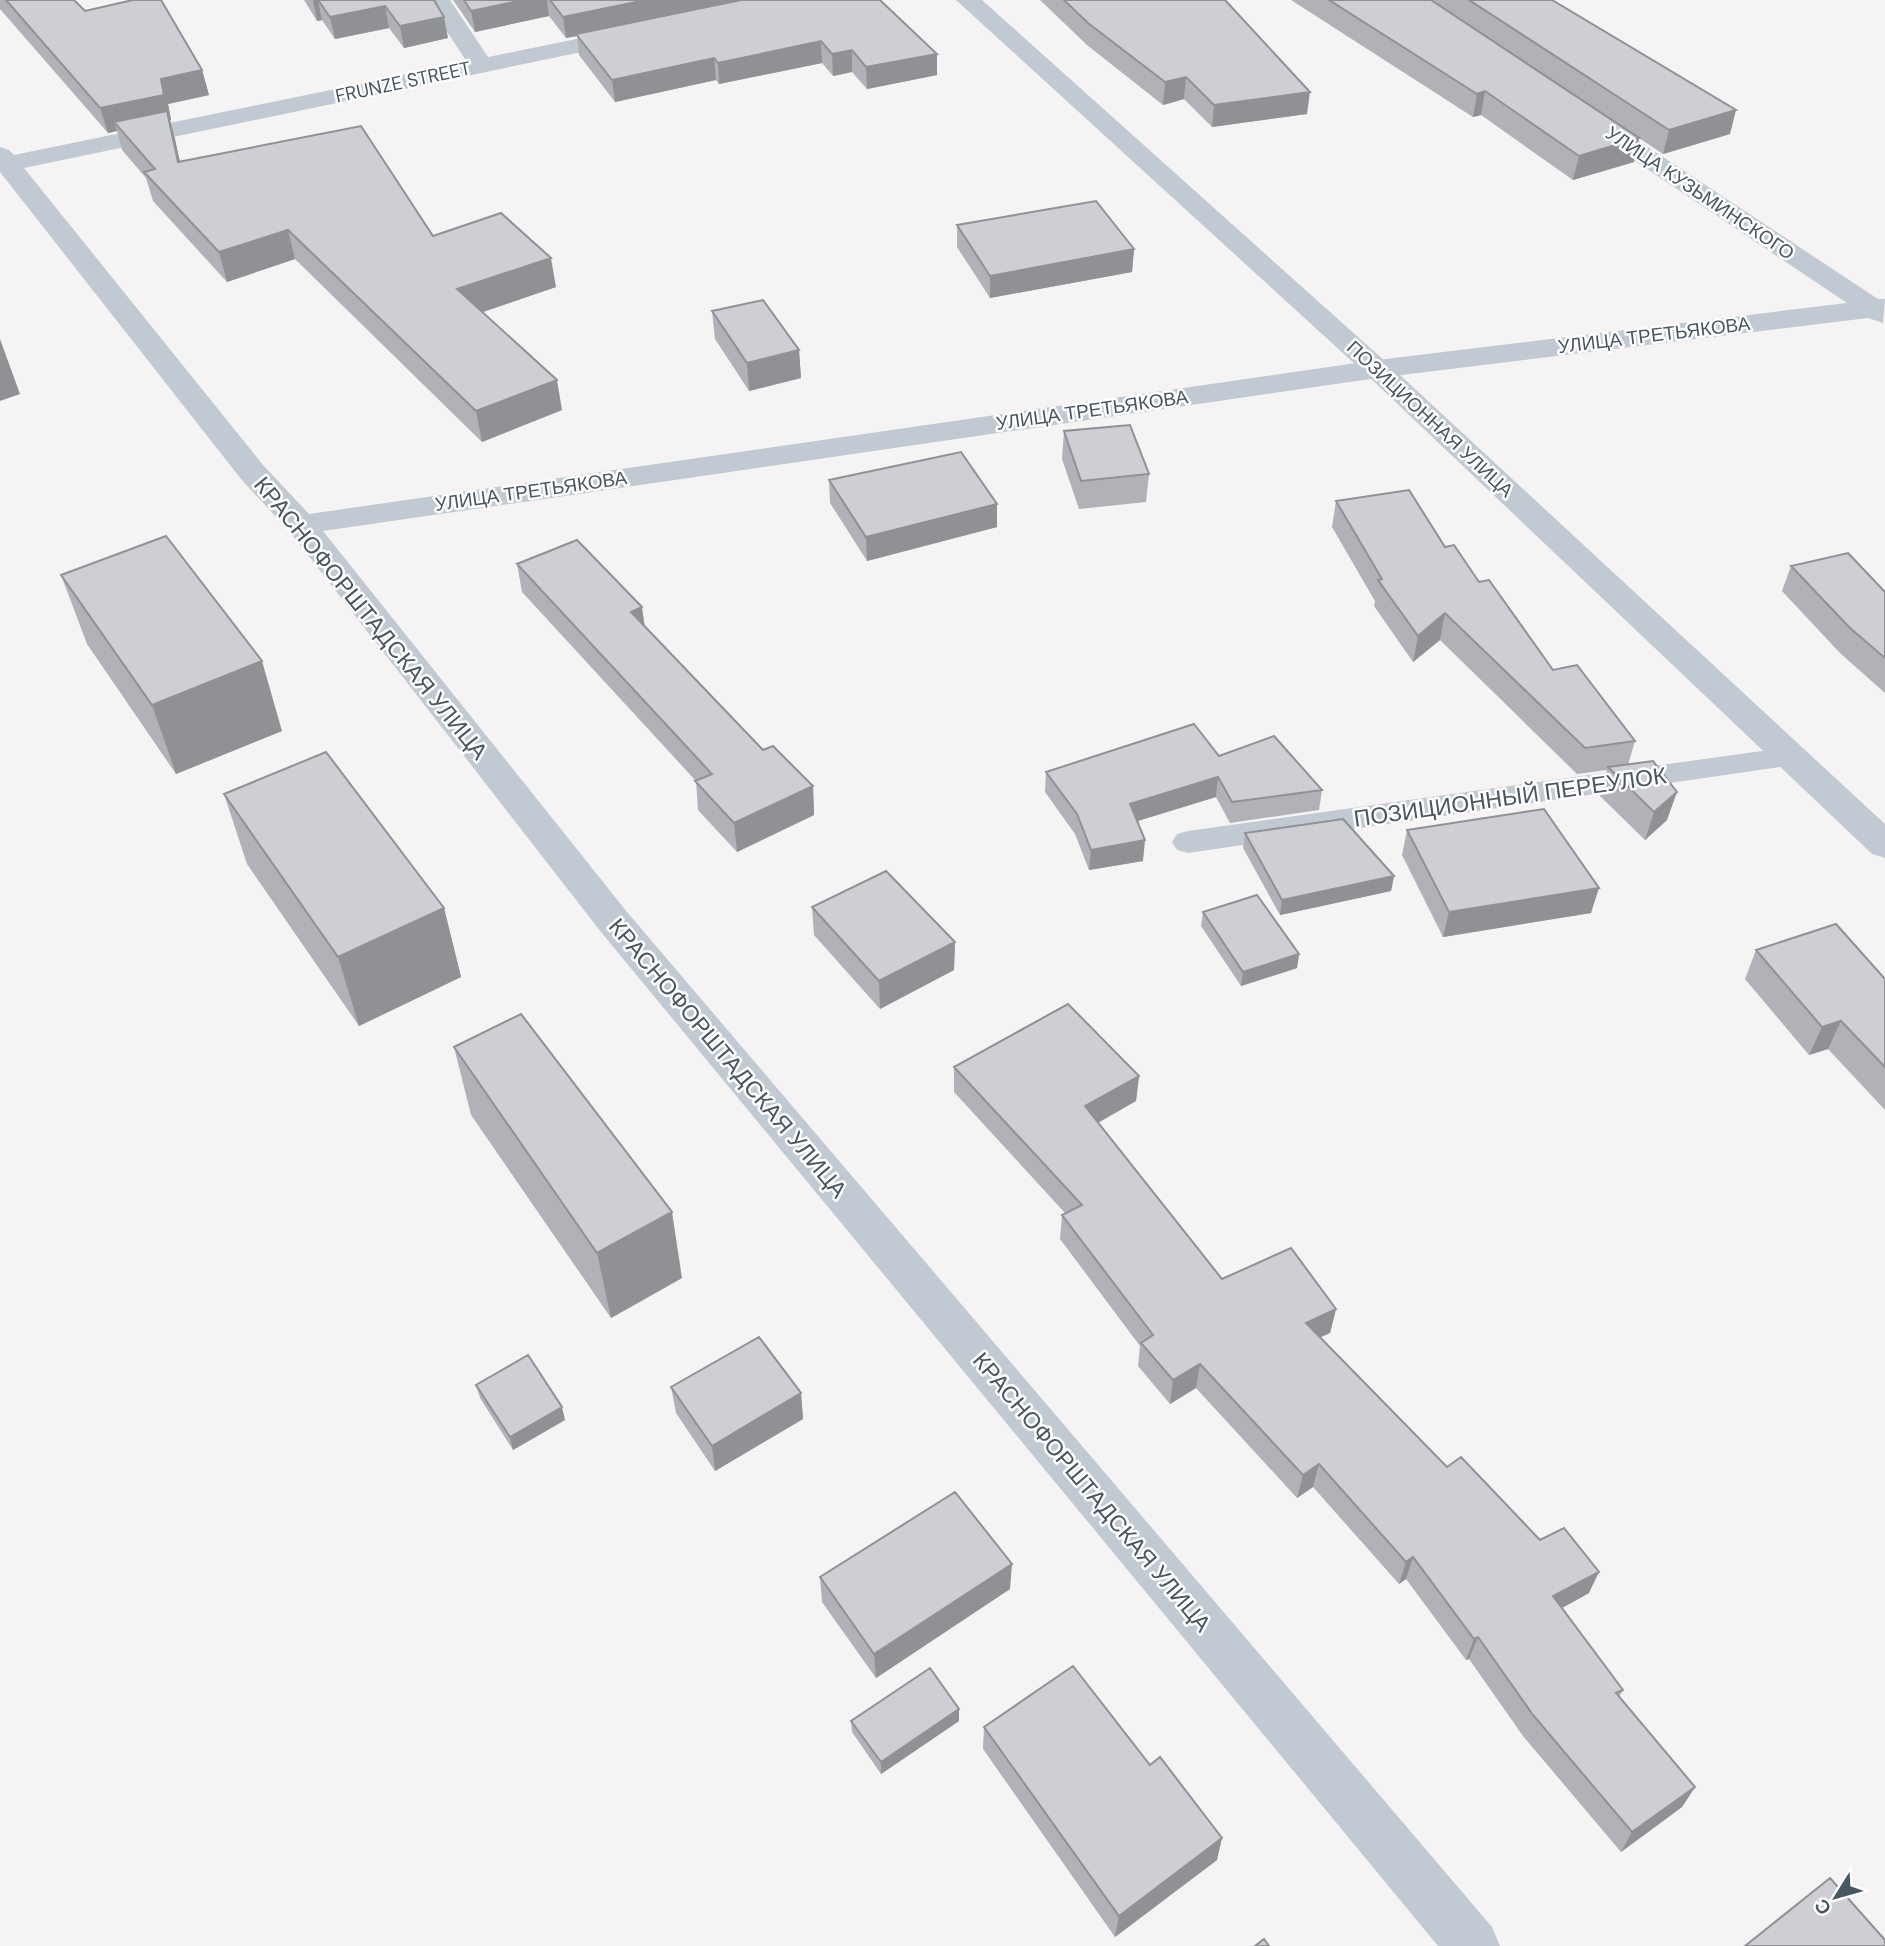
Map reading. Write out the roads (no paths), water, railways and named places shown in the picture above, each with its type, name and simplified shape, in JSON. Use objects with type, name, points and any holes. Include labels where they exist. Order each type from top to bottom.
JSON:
[{"type":"street","points":[[438,0],[482,66]]},
{"type":"street","name":"ПОЗИЦИОННАЯ УЛИЦА","points":[[968,0],[1377,369],[1885,845]]},
{"type":"street","name":"FRUNZE STREET","points":[[4,160],[653,30]]},
{"type":"street","name":"УЛИЦА КУЗЬМИНСКОГО","points":[[1572,108],[1881,311]]},
{"type":"street","name":"КРАСНОФОРШТАДСКАЯ УЛИЦА","points":[[4,160],[252,472],[301,525],[614,922],[1473,1946]]},
{"type":"street","name":"УЛИЦА ТРЕТЬЯКОВА","points":[[301,525],[1377,369],[1881,311]]},
{"type":"lane","name":"ПОЗИЦИОННЫЙ ПЕРЕУЛОК","points":[[1188,842],[1790,757]]}]
